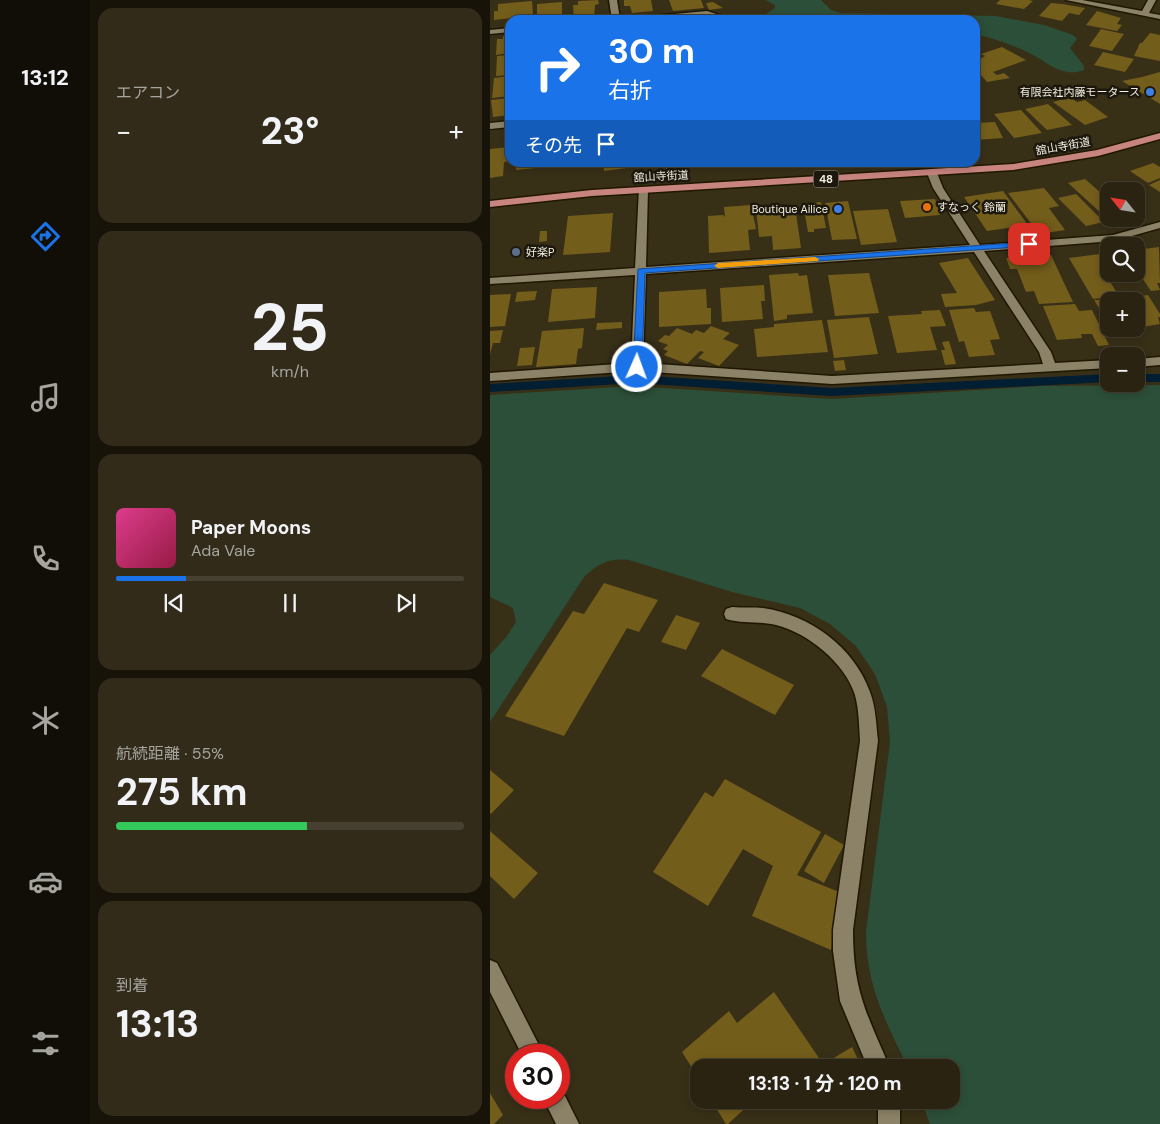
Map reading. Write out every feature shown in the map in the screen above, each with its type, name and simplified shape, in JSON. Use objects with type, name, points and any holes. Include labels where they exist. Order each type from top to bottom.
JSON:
[{"type":"main road","name":"舘山寺街道","points":[[490,204],[560,195],[932,173],[1043,163],[1098,153],[1160,136]]},
{"type":"street","points":[[613,0],[615,15]]},
{"type":"street","points":[[1070,0],[1160,16]]},
{"type":"street","points":[[1144,14],[1152,0]]},
{"type":"street","points":[[683,15],[707,13],[714,15]]},
{"type":"street","points":[[490,32],[505,30]]},
{"type":"street","points":[[490,126],[505,124]]},
{"type":"street","points":[[932,173],[938,188],[1045,352],[1050,367]]},
{"type":"street","points":[[637,367],[643,190]]},
{"type":"street","points":[[490,282],[1114,238],[1160,226]]},
{"type":"street","points":[[1145,362],[1160,361]]},
{"type":"street","points":[[490,377],[637,367],[832,380],[1100,364]]},
{"type":"street","points":[[732,614],[763,615],[785,621],[818,637],[841,657],[857,681],[867,710],[869,741],[843,930],[842,961],[846,993],[875,1059]]},
{"type":"street","points":[[490,970],[527,1044]]},
{"type":"street","points":[[560,1109],[568,1124]]},
{"type":"street","points":[[889,1109],[889,1124]]},
{"type":"green space","points":[[765,0],[821,0],[831,10],[840,13],[944,15],[764,15],[775,8],[775,5]]},
{"type":"green space","points":[[980,16],[996,16],[1044,25],[1073,35],[1077,39],[1070,48],[1084,66],[1084,70],[1068,72],[1061,70],[1034,55],[995,39],[980,35]]},
{"type":"green space","points":[[1145,385],[1160,385],[1160,1124],[930,1124],[924,1109],[960,1109],[960,1059],[904,1059],[878,1002],[869,969],[866,932],[890,742],[887,707],[875,674],[856,646],[830,624],[800,608],[732,592],[629,560],[616,560],[605,562],[584,577],[490,722],[490,655],[507,636],[516,622],[513,608],[490,597],[490,395],[633,386],[832,399],[1041,386],[1100,386],[1100,392],[1145,392]]},
{"type":"building","points":[[598,0],[599,4],[595,5],[594,15],[574,15],[573,5],[578,5],[578,1]]},
{"type":"building","points":[[624,0],[651,0],[653,11],[632,13],[630,6],[624,6]]},
{"type":"building","points":[[669,0],[701,0],[704,8],[673,11]]},
{"type":"building","points":[[1000,0],[1033,1],[1024,9],[996,4]]},
{"type":"building","points":[[532,1],[533,15],[505,15],[505,19],[494,20],[494,11],[498,11],[498,4]]},
{"type":"building","points":[[562,2],[562,15],[537,15],[537,4]]},
{"type":"building","points":[[713,2],[723,8],[709,10],[706,3]]},
{"type":"building","points":[[1051,3],[1085,8],[1079,15],[1069,13],[1062,21],[1039,16]]},
{"type":"building","points":[[1097,11],[1121,18],[1117,24],[1122,25],[1117,31],[1086,25]]},
{"type":"building","points":[[1101,29],[1124,34],[1112,51],[1089,46]]},
{"type":"building","points":[[1150,33],[1160,35],[1160,61],[1134,56],[1140,43]]},
{"type":"building","points":[[503,36],[505,36],[505,54],[496,55],[497,39],[503,39]]},
{"type":"building","points":[[1002,47],[1026,60],[993,72],[997,75],[1004,73],[1010,78],[987,82],[980,74],[980,59],[985,56],[981,54]]},
{"type":"building","points":[[1103,52],[1134,59],[1125,72],[1094,65]]},
{"type":"building","points":[[505,55],[505,75],[496,76],[497,56]]},
{"type":"building","name":"有限会社内藤モータース","points":[[1160,72],[1160,104],[1122,81],[1142,77]]},
{"type":"building","points":[[505,77],[505,97],[492,98],[494,78]]},
{"type":"building","points":[[505,99],[505,116],[493,117],[491,100]]},
{"type":"building","points":[[1073,99],[1077,102],[1085,100],[1108,117],[1085,125],[1053,102]]},
{"type":"building","points":[[1048,104],[1072,125],[1047,130],[1025,109]]},
{"type":"building","points":[[1021,110],[1042,133],[1014,138],[994,114]]},
{"type":"building","points":[[995,122],[1003,138],[980,140],[980,123]]},
{"type":"building","points":[[505,148],[503,176],[490,178],[490,149]]},
{"type":"building","points":[[1153,163],[1160,167],[1160,178],[1148,183],[1130,171]]},
{"type":"building","points":[[516,167],[546,167],[516,170]]},
{"type":"building","points":[[604,167],[627,168],[604,171]]},
{"type":"building","points":[[666,167],[705,167],[666,169]]},
{"type":"building","points":[[1085,179],[1100,192],[1100,212],[1068,183]]},
{"type":"building","points":[[1160,180],[1160,192],[1149,185]]},
{"type":"building","points":[[1044,188],[1059,206],[1049,208],[1065,230],[1039,234],[1008,193]]},
{"type":"building","points":[[1003,191],[1028,225],[987,231],[964,197]]},
{"type":"building","points":[[1076,194],[1100,218],[1100,223],[1086,226],[1058,198]]},
{"type":"building","points":[[935,199],[940,215],[905,218],[900,201]]},
{"type":"building","points":[[848,201],[857,239],[832,240],[825,203]]},
{"type":"building","points":[[821,202],[826,228],[814,229],[814,232],[808,232],[803,204]]},
{"type":"building","points":[[751,205],[756,229],[748,230],[750,250],[709,253],[708,216],[723,215],[725,217],[724,207]]},
{"type":"building","points":[[795,206],[801,248],[773,250],[772,236],[759,237],[756,209]]},
{"type":"building","points":[[888,209],[897,242],[861,245],[853,211]]},
{"type":"building","points":[[613,213],[610,252],[563,255],[568,216]]},
{"type":"building","points":[[540,231],[547,231],[547,241],[539,242]]},
{"type":"building","points":[[1159,247],[1160,283],[1157,283],[1160,290],[1151,291],[1145,282],[1145,249]]},
{"type":"building","points":[[1100,254],[1100,282],[1110,282],[1116,292],[1100,292],[1100,298],[1093,299],[1069,258]]},
{"type":"building","points":[[1051,255],[1073,302],[1039,304],[1034,291],[1026,292],[1017,269],[1010,269],[1006,258]]},
{"type":"building","points":[[968,258],[995,300],[976,305],[945,307],[941,294],[957,293],[939,263]]},
{"type":"building","points":[[798,273],[799,276],[807,275],[813,313],[787,315],[787,319],[774,321],[769,275]]},
{"type":"building","points":[[869,273],[879,313],[835,316],[828,275]]},
{"type":"building","points":[[764,285],[765,301],[761,301],[763,319],[722,322],[720,288]]},
{"type":"building","points":[[597,287],[595,318],[548,322],[552,289]]},
{"type":"building","points":[[706,289],[707,308],[711,308],[711,324],[659,327],[659,292]]},
{"type":"building","points":[[537,291],[535,300],[515,302],[517,292]]},
{"type":"building","points":[[511,294],[505,326],[490,327],[490,295]]},
{"type":"building","points":[[1145,295],[1148,295],[1160,314],[1160,317],[1158,317],[1160,324],[1145,326]]},
{"type":"building","points":[[1094,300],[1100,300],[1100,310]]},
{"type":"building","points":[[1075,304],[1079,311],[1092,310],[1100,326],[1100,337],[1105,337],[1109,345],[1098,346],[1092,334],[1081,334],[1082,338],[1057,340],[1043,306]]},
{"type":"building","points":[[974,308],[976,312],[990,311],[1000,339],[990,340],[995,355],[969,357],[964,341],[959,342],[949,310]]},
{"type":"building","points":[[940,310],[946,326],[930,327],[937,350],[897,353],[888,316],[922,314],[921,311]]},
{"type":"building","points":[[869,317],[878,354],[834,358],[827,320]]},
{"type":"building","points":[[822,320],[828,352],[757,357],[754,329],[774,327],[774,324]]},
{"type":"building","points":[[622,322],[622,328],[596,330],[597,323]]},
{"type":"building","points":[[711,326],[730,333],[723,339],[739,345],[719,366],[698,358],[704,352],[700,351],[687,364],[664,355],[668,351],[663,349],[668,345],[658,341],[665,335],[669,336],[677,328],[692,334],[696,330],[704,333]]},
{"type":"building","points":[[584,328],[582,348],[578,349],[576,364],[536,367],[542,331]]},
{"type":"building","points":[[503,330],[500,343],[493,343],[490,354],[490,331]]},
{"type":"building","points":[[949,341],[956,364],[945,365],[941,350],[945,350],[942,342]]},
{"type":"building","points":[[535,347],[532,365],[517,366],[520,348]]},
{"type":"building","points":[[844,360],[846,370],[835,371],[833,361]]},
{"type":"building","points":[[604,583],[658,600],[639,632],[627,628],[564,736],[505,716],[573,611],[584,614]]},
{"type":"building","points":[[676,615],[700,623],[686,650],[661,642]]},
{"type":"building","points":[[722,649],[794,685],[775,715],[701,676]]},
{"type":"building","points":[[490,770],[514,790],[491,814],[490,813]]},
{"type":"building","points":[[725,779],[821,832],[797,875],[839,892],[831,950],[752,916],[773,866],[743,849],[708,906],[653,872],[705,792],[713,797]]},
{"type":"building","points":[[490,831],[538,873],[514,899],[490,876]]},
{"type":"building","points":[[825,834],[844,845],[824,883],[804,871]]},
{"type":"building","points":[[774,992],[819,1058],[690,1059],[690,1065],[682,1052],[729,1011],[737,1023]]},
{"type":"building","points":[[852,1047],[858,1059],[832,1059]]},
{"type":"building","points":[[490,1093],[503,1115],[494,1124],[490,1124]]},
{"type":"building","points":[[717,1109],[744,1109],[728,1124],[726,1124]]},
{"type":"waterway","points":[[490,388],[635,379],[832,392],[1100,378]]},
{"type":"waterway","points":[[1145,378],[1160,378]]},
{"type":"slow traffic","points":[[718,266],[815,259]]},
{"type":"place","name":"有限会社内藤モータース","points":[[1150,92]]},
{"type":"place","name":"すなっく 鈴蘭","points":[[927,207]]},
{"type":"place","name":"Boutique Ailice","points":[[838,209]]},
{"type":"place","name":"好楽P","points":[[516,252]]},
{"type":"route","points":[[637,367],[641,271],[1029,244]]}]
